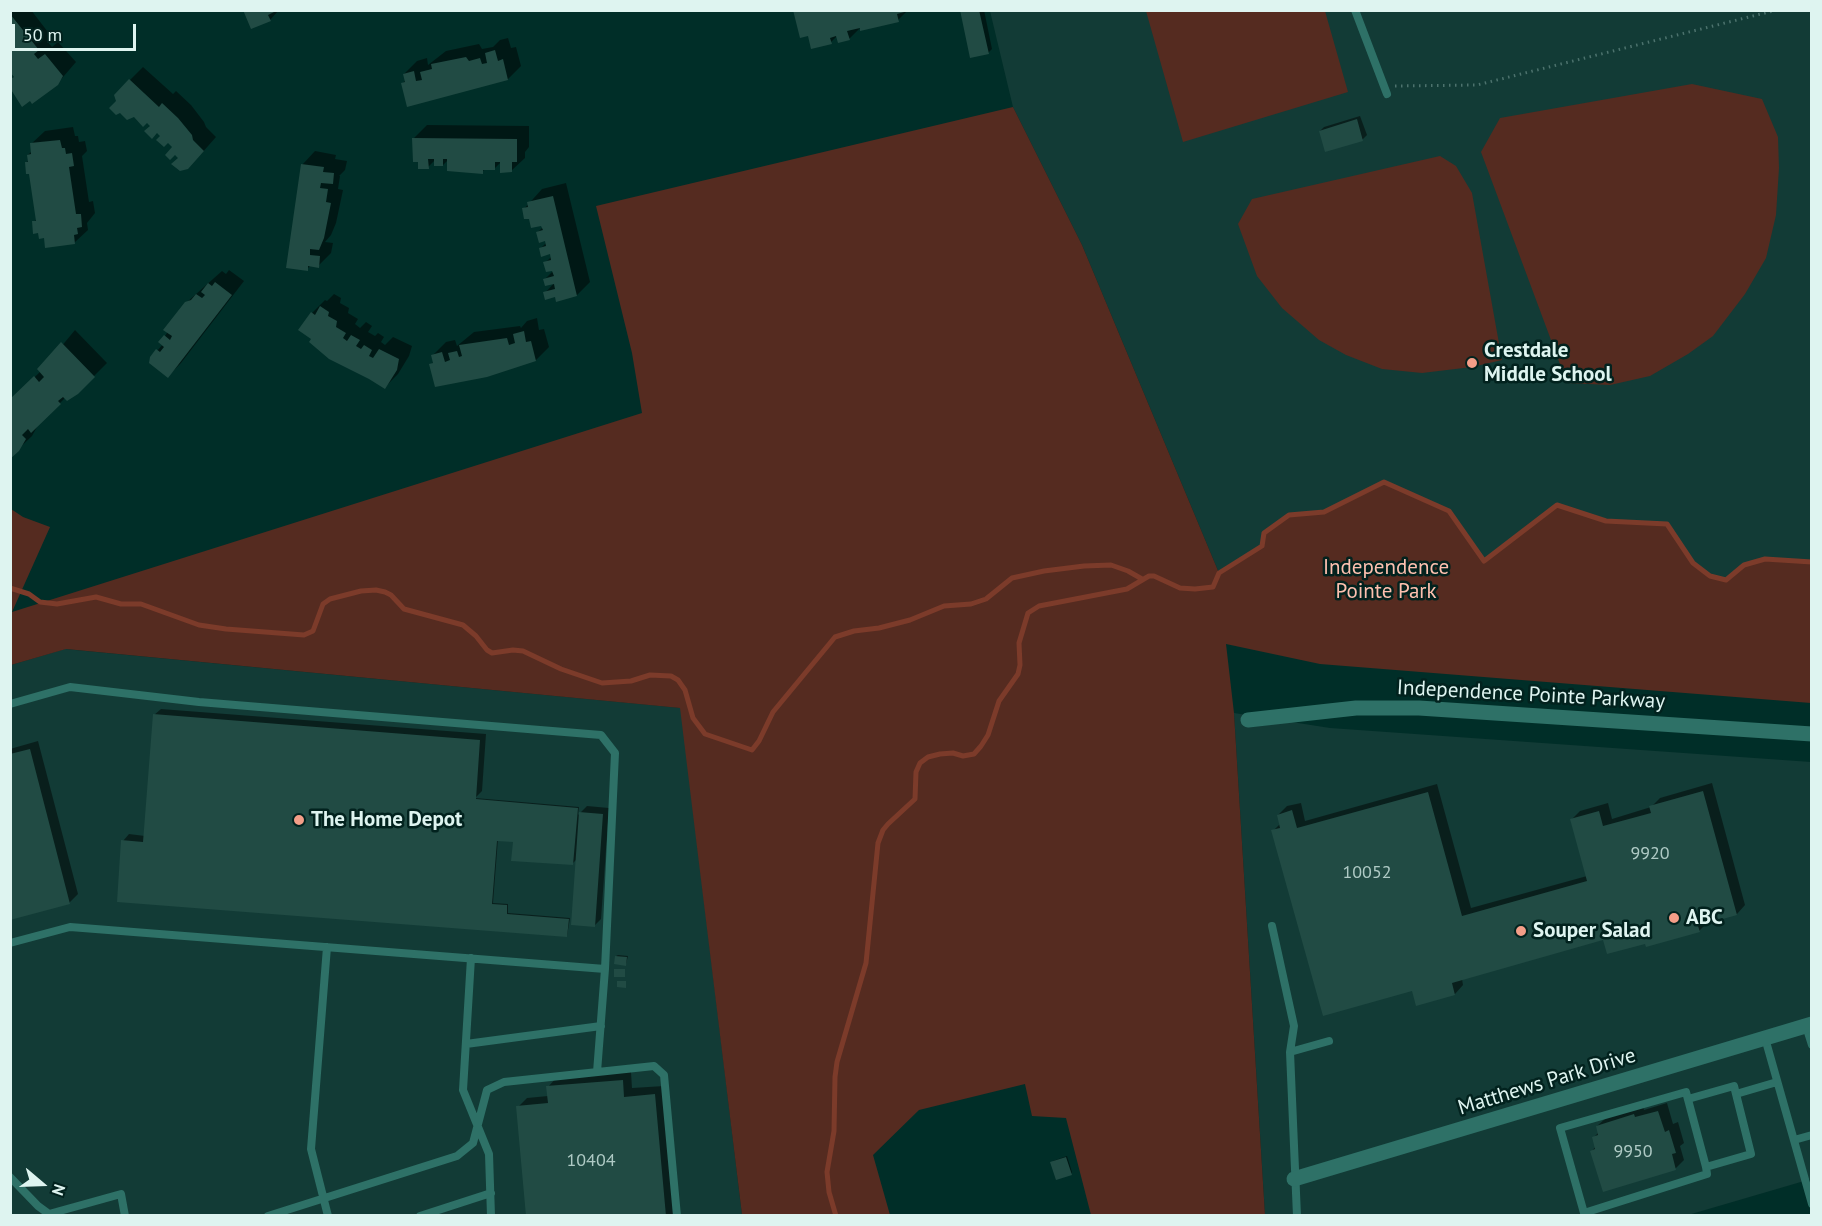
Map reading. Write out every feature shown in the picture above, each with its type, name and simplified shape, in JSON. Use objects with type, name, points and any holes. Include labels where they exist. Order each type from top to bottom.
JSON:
[{"type":"street","name":"Independence Pointe Parkway","points":[[1248,720],[1356,708],[1419,708],[1812,734]]},
{"type":"street","name":"Matthews Park Drive","points":[[1294,1179],[1809,1025]]},
{"type":"lane","points":[[1355,10],[1385,90]]},
{"type":"lane","points":[[10,705],[70,687],[199,702],[601,735],[615,753],[605,969],[597,1072]]},
{"type":"lane","points":[[1272,926],[1294,1026],[1290,1052],[1297,1215]]},
{"type":"lane","points":[[10,943],[70,927],[605,969]]},
{"type":"lane","points":[[327,947],[311,1149],[328,1215]]},
{"type":"lane","points":[[471,958],[463,1090],[489,1154],[491,1215]]},
{"type":"lane","points":[[1809,1025],[1812,1045]]},
{"type":"lane","points":[[466,1044],[601,1026]]},
{"type":"lane","points":[[1765,1038],[1812,1204]]},
{"type":"lane","points":[[1290,1052],[1329,1041]]},
{"type":"lane","points":[[267,1215],[457,1156],[473,1143],[487,1090],[504,1082],[654,1066],[664,1075],[677,1215]]},
{"type":"lane","points":[[1736,1094],[1777,1082]]},
{"type":"lane","points":[[1688,1099],[1734,1086],[1752,1154],[1706,1167]]},
{"type":"lane","points":[[1686,1092],[1706,1167],[1707,1174],[1584,1213],[1560,1128],[1686,1092]]},
{"type":"lane","points":[[1794,1140],[1812,1135]]},
{"type":"lane","points":[[10,1177],[49,1215],[121,1194],[125,1215]]},
{"type":"lane","points":[[420,1215],[491,1193]]},
{"type":"path","points":[[1385,90],[1477,85],[1777,10]]},
{"type":"shaded area","name":"Crestdale Middle School","points":[[990,11],[1811,11],[1811,562],[1765,559],[1744,565],[1726,580],[1710,576],[1693,563],[1667,524],[1606,521],[1557,505],[1484,561],[1449,511],[1384,482],[1324,512],[1289,515],[1262,546],[1219,573],[1082,245],[1013,107]]},
{"type":"shaded area","points":[[65,649],[681,708],[742,1215],[11,1216],[11,665]]},
{"type":"shaded area","points":[[1234,713],[1330,728],[1811,762],[1811,1179],[1688,1215],[1265,1215]]},
{"type":"green space","points":[[1146,11],[1325,11],[1348,92],[1183,142]]},
{"type":"green space","points":[[1692,84],[1762,99],[1778,137],[1779,168],[1776,215],[1766,258],[1745,294],[1713,336],[1688,354],[1650,376],[1610,385],[1567,383],[1481,152],[1500,118]]},
{"type":"green space","name":"Independence Pointe Park","points":[[1013,107],[1082,245],[1219,573],[1262,546],[1264,533],[1289,515],[1324,512],[1384,482],[1449,511],[1484,561],[1557,505],[1606,521],[1667,524],[1693,563],[1710,576],[1726,580],[1744,565],[1765,559],[1811,562],[1811,703],[1320,664],[1226,644],[1234,713],[1265,1215],[1091,1215],[1066,1118],[1032,1116],[1025,1084],[919,1110],[873,1155],[890,1215],[742,1215],[680,708],[66,649],[11,665],[11,509],[23,517],[50,527],[12,612],[642,413],[632,353],[596,206]]},
{"type":"green space","points":[[1440,156],[1456,166],[1472,193],[1502,360],[1472,367],[1422,373],[1382,369],[1346,355],[1319,340],[1282,308],[1257,276],[1238,224],[1252,199]]},
{"type":"building","points":[[243,10],[273,10],[274,12],[268,15],[271,21],[251,29]]},
{"type":"building","points":[[793,10],[908,11],[897,14],[899,22],[860,31],[860,28],[847,31],[850,40],[838,43],[836,36],[830,38],[832,44],[811,49],[808,36],[800,38]]},
{"type":"building","points":[[960,10],[979,10],[989,54],[970,58]]},
{"type":"building","points":[[10,14],[39,50],[34,54],[38,59],[45,54],[63,76],[58,85],[32,104],[30,101],[22,107],[10,88],[10,79],[14,77],[10,72]]},
{"type":"building","points":[[495,50],[498,61],[503,59],[508,80],[407,107],[401,83],[405,82],[403,74],[414,71],[416,81],[422,80],[420,72],[432,69],[431,64],[466,57],[469,61],[480,58],[482,64],[487,63],[485,53]]},
{"type":"building","points":[[129,79],[159,107],[162,103],[178,118],[192,135],[193,140],[204,151],[188,169],[180,171],[171,164],[178,158],[175,155],[170,160],[165,155],[172,147],[168,143],[164,147],[156,140],[160,136],[157,133],[152,139],[144,131],[150,126],[147,123],[143,127],[134,117],[127,120],[120,113],[116,115],[109,108],[116,101],[114,95]]},
{"type":"building","points":[[1357,119],[1363,141],[1325,152],[1319,131]]},
{"type":"building","points":[[412,138],[517,139],[517,162],[512,162],[512,172],[500,173],[500,162],[495,162],[495,170],[483,170],[483,174],[447,171],[447,159],[443,159],[443,166],[434,166],[434,159],[428,159],[429,169],[418,169],[418,162],[413,162]]},
{"type":"building","points":[[60,140],[66,154],[72,153],[74,166],[69,167],[76,214],[81,214],[82,227],[77,228],[78,234],[74,235],[75,244],[45,248],[44,238],[39,239],[38,233],[33,234],[32,221],[36,221],[25,162],[28,162],[27,155],[31,154],[30,143]]},
{"type":"building","points":[[301,164],[324,167],[323,172],[334,173],[333,184],[321,183],[320,188],[328,189],[326,202],[331,203],[324,238],[319,250],[310,249],[310,255],[320,256],[319,268],[308,266],[308,271],[286,268]]},
{"type":"building","points":[[553,196],[577,296],[556,302],[555,297],[545,300],[543,292],[555,289],[554,284],[545,286],[543,279],[554,276],[552,271],[546,272],[543,262],[551,260],[550,254],[541,257],[539,248],[546,246],[545,241],[539,243],[536,232],[543,230],[541,226],[531,228],[529,219],[524,219],[522,208],[528,207],[527,202]]},
{"type":"building","points":[[215,282],[232,295],[168,378],[149,363],[156,349],[160,352],[164,347],[158,342],[164,335],[170,340],[172,336],[163,330],[185,302],[191,300],[196,294],[202,298],[205,295],[201,292],[208,283],[212,286]]},
{"type":"building","points":[[320,306],[329,312],[328,316],[337,321],[336,327],[346,333],[343,338],[347,341],[351,335],[360,340],[356,346],[361,349],[364,345],[372,350],[369,356],[373,358],[379,349],[399,359],[397,370],[385,389],[329,359],[309,342],[311,339],[298,330],[311,312],[315,315]]},
{"type":"building","points":[[524,331],[526,342],[531,341],[536,361],[487,377],[435,387],[429,364],[433,363],[431,355],[442,352],[445,362],[450,360],[448,353],[457,351],[459,357],[462,356],[459,345],[507,338],[509,345],[515,343],[513,334]]},
{"type":"building","points":[[61,342],[95,377],[78,394],[67,401],[63,397],[58,401],[61,404],[31,433],[28,429],[22,435],[26,439],[19,451],[10,459],[10,399],[34,376],[39,382],[44,377],[37,369]]},
{"type":"building","name":"The Home Depot","points":[[153,714],[480,740],[476,799],[578,808],[573,865],[511,861],[513,842],[497,841],[492,904],[507,905],[507,914],[569,919],[567,937],[117,902],[121,840],[143,842]]},
{"type":"building","points":[[30,749],[70,904],[10,920],[10,754]]},
{"type":"building","points":[[1703,791],[1737,915],[1698,926],[1700,932],[1646,947],[1645,944],[1607,954],[1603,940],[1452,983],[1455,995],[1416,1006],[1412,991],[1323,1016],[1271,830],[1280,828],[1277,815],[1292,810],[1297,828],[1428,792],[1462,916],[1587,881],[1570,819],[1599,811],[1603,826],[1651,813],[1649,806]]},
{"type":"building","points":[[579,812],[603,814],[595,927],[571,925]]},
{"type":"building","points":[[615,956],[627,957],[626,966],[614,964]]},
{"type":"building","points":[[614,969],[625,969],[625,977],[614,977]]},
{"type":"building","points":[[617,981],[626,981],[626,988],[617,987]]},
{"type":"building","points":[[623,1080],[624,1097],[655,1094],[666,1216],[526,1216],[516,1106],[548,1103],[546,1086]]},
{"type":"building","points":[[1658,1111],[1665,1132],[1669,1130],[1676,1153],[1672,1154],[1676,1170],[1603,1192],[1590,1151],[1595,1149],[1592,1137],[1598,1135],[1596,1126],[1634,1114],[1635,1117]]},
{"type":"building","points":[[1066,1157],[1072,1175],[1056,1180],[1050,1162]]},
{"type":"waterway","points":[[836,1216],[829,1192],[827,1172],[834,1131],[835,1077],[837,1062],[866,963],[878,843],[888,824],[915,799],[916,772],[920,763],[928,757],[940,754],[953,753],[963,756],[974,754],[981,746],[988,735],[999,701],[1018,674],[1019,643],[1028,613],[1039,606],[1127,589],[1149,576],[1154,576],[1180,588],[1213,587],[1219,573],[1262,546],[1264,533],[1289,515],[1324,512],[1384,482],[1449,511],[1484,561],[1557,505],[1606,521],[1667,524],[1693,563],[1710,576],[1726,580],[1744,565],[1765,559],[1812,562]]},
{"type":"waterway","points":[[10,588],[29,594],[40,602],[57,604],[96,597],[121,604],[141,604],[199,625],[304,635],[313,631],[323,604],[330,599],[361,591],[376,590],[391,595],[404,609],[463,625],[492,653],[523,651],[561,669],[602,683],[631,681],[650,675],[671,676],[678,680],[685,690],[693,718],[705,734],[752,750],[773,712],[835,637],[910,620],[944,606],[971,604],[986,599],[1012,578],[1044,571],[1111,565],[1142,579]]},
{"type":"place","name":"Crestdale Middle School","points":[[1472,363]]},
{"type":"place","name":"The Home Depot","points":[[299,820]]},
{"type":"place","name":"ABC","points":[[1674,918]]},
{"type":"place","name":"Souper Salad","points":[[1521,931]]}]
